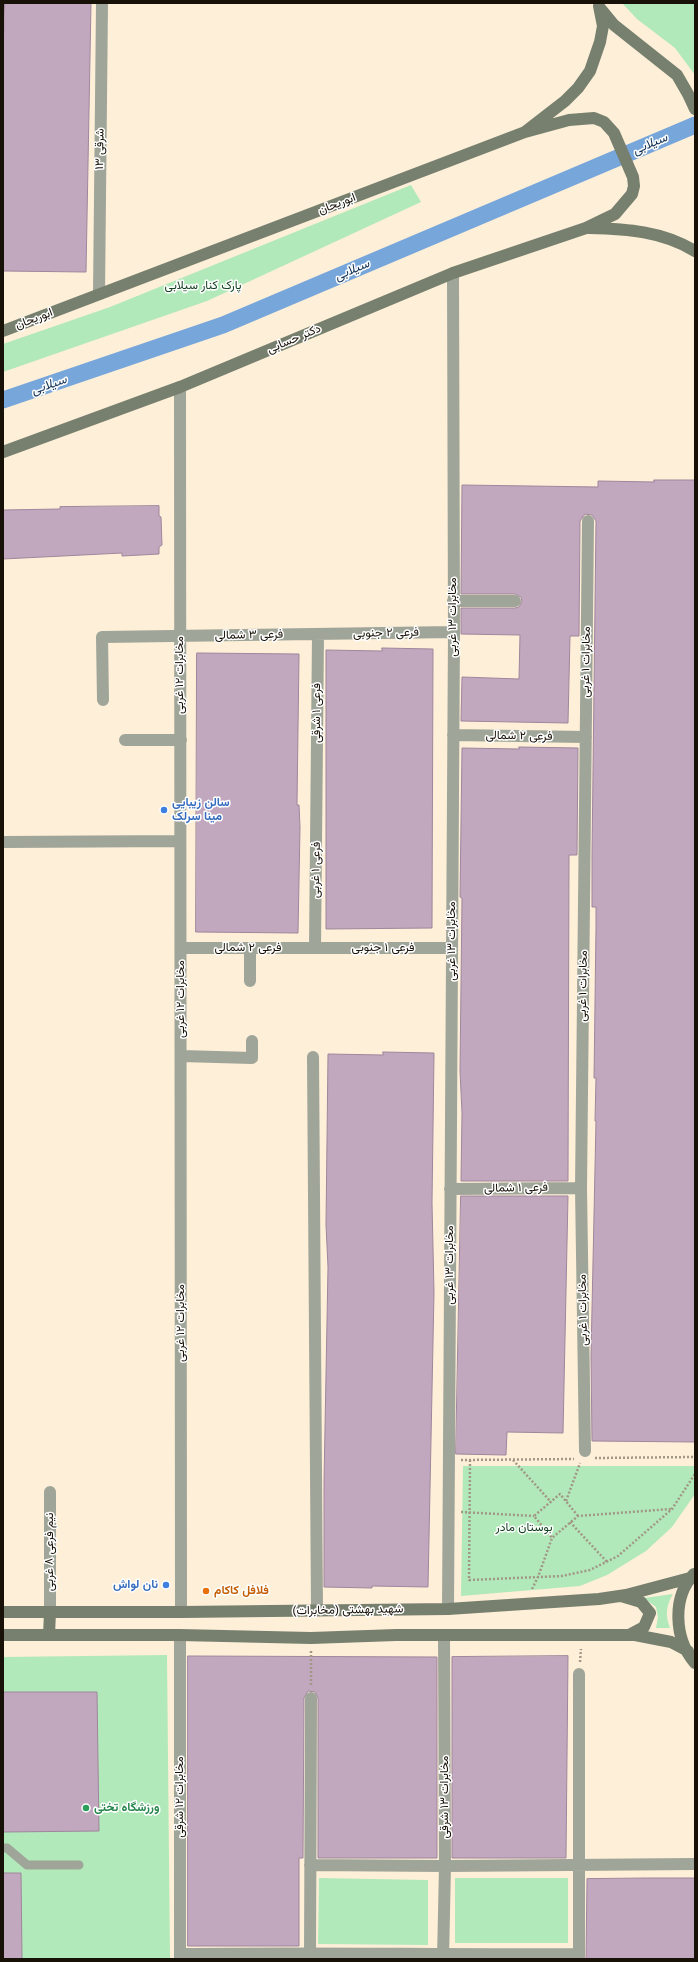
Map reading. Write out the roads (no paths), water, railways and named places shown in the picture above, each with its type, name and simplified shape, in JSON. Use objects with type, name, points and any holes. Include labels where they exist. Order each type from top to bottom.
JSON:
[{"type":"main road","name":"ابوریحان","points":[[3,331],[525,132],[565,101],[578,88],[590,71],[601,37],[602,26],[598,5]]},
{"type":"main road","points":[[598,5],[614,26],[677,76],[695,109]]},
{"type":"main road","points":[[525,132],[569,120],[594,118],[604,122],[614,133],[633,177],[634,186],[632,194],[626,203],[614,214],[586,228]]},
{"type":"main road","points":[[586,228],[623,228],[657,234],[677,241],[695,251]]},
{"type":"main road","name":"دکتر حسابی","points":[[3,452],[180,387],[453,273],[586,228]]},
{"type":"main road","points":[[693,1576],[681,1599],[678,1612],[679,1631],[695,1663]]},
{"type":"main road","name":"شهید بهشتی (مخابرات)","points":[[3,1612],[448,1609],[599,1599],[620,1596],[693,1576]]},
{"type":"main road","points":[[620,1596],[641,1602],[650,1612],[644,1627],[629,1635]]},
{"type":"main road","points":[[49,1634],[50,1612]]},
{"type":"main road","points":[[3,1634],[180,1635],[311,1638],[444,1635],[629,1635],[671,1642],[688,1651]]},
{"type":"street","name":"۱۳ شرقی","points":[[99,294],[102,3]]},
{"type":"street","name":"مخابرات ۱۳ غربی","points":[[448,1609],[454,632],[453,273]]},
{"type":"street","name":"مخابرات ۱۲ غربی","points":[[180,387],[181,1612]]},
{"type":"street","name":"مخابرات ۱ غربی","points":[[585,1451],[581,1188],[588,521]]},
{"type":"street","points":[[453,601],[515,601]]},
{"type":"street","name":"فرعی ۲ جنوبی","points":[[318,634],[454,632]]},
{"type":"street","name":"فرعی ۳ شمالی","points":[[102,700],[102,637],[318,634]]},
{"type":"street","name":"فرعی ۱ شرقی","points":[[316,791],[318,634]]},
{"type":"street","name":"فرعی ۲ شمالی","points":[[453,735],[586,737]]},
{"type":"street","points":[[125,740],[180,740]]},
{"type":"street","name":"فرعی ۱ غربی","points":[[315,948],[316,791]]},
{"type":"street","points":[[3,842],[180,841]]},
{"type":"street","name":"فرعی ۲ شمالی","points":[[180,948],[315,948]]},
{"type":"street","points":[[250,948],[250,981]]},
{"type":"street","name":"فرعی ۱ جنوبی","points":[[315,948],[452,948]]},
{"type":"street","points":[[181,1056],[252,1058],[252,1041]]},
{"type":"street","points":[[313,1058],[317,1610]]},
{"type":"street","name":"فرعی ۱ شمالی","points":[[450,1189],[581,1188]]},
{"type":"street","name":"نیم فرعی ۸ غربی","points":[[50,1492],[50,1612]]},
{"type":"street","name":"مخابرات ۱۲ شرقی","points":[[180,1635],[180,1956]]},
{"type":"street","name":"مخابرات ۱۳ شرقی","points":[[443,1957],[445,1866],[444,1635]]},
{"type":"street","points":[[180,1956],[579,1956],[579,1674]]},
{"type":"street","points":[[310,1956],[311,1698]]},
{"type":"street","points":[[310,1865],[445,1866],[695,1864]]},
{"type":"lane","points":[[3,1848],[7,1848],[27,1865],[79,1865]]},
{"type":"waterway","name":"سیلابی","points":[[3,400],[223,325],[695,125]]},
{"type":"place","name":"سالن زیبایی مینا سرلک","points":[[164,810]]},
{"type":"place","name":"نان لواش","points":[[166,1585]]},
{"type":"place","name":"فلافل کاکام","points":[[206,1591]]},
{"type":"place","name":"ورزشگاه تختی","points":[[86,1808]]},
{"type":"park label","name":"پارک کنار سیلابی","points":[[203,286]]},
{"type":"park label","name":"بوستان مادر","points":[[524,1528]]}]
